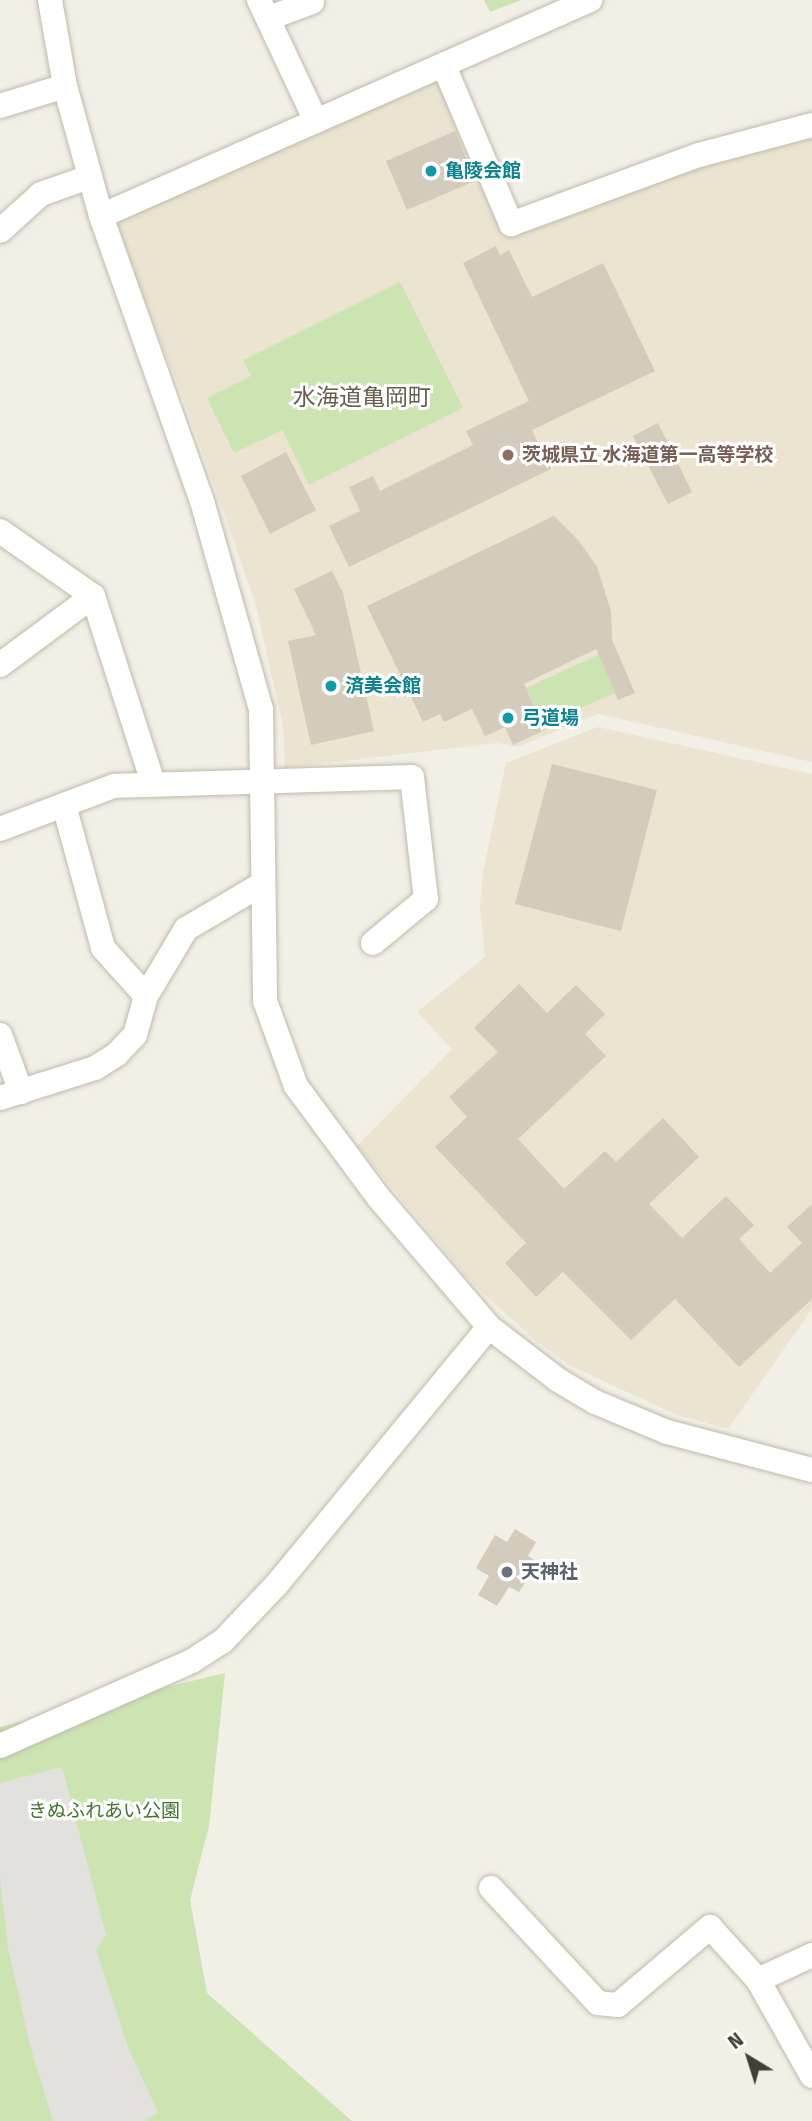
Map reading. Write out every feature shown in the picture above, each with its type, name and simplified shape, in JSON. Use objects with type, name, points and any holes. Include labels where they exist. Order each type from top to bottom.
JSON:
[{"type":"street","points":[[50,0],[65,86],[89,177],[222,568],[261,709],[265,1001],[296,1086],[379,1198],[489,1327],[558,1380],[631,1419],[667,1432],[812,1470]]},
{"type":"street","points":[[101,216],[590,0]]},
{"type":"street","points":[[312,2],[264,9],[316,121]]},
{"type":"street","points":[[444,66],[511,224],[699,155],[812,125]]},
{"type":"street","points":[[0,106],[65,86]]},
{"type":"street","points":[[0,231],[41,194],[89,177]]},
{"type":"street","points":[[0,531],[93,596],[153,783]]},
{"type":"street","points":[[0,664],[93,596]]},
{"type":"street","points":[[0,830],[114,786],[153,783],[264,784],[412,776],[426,899],[373,943]]},
{"type":"street","points":[[64,805],[103,948],[146,996]]},
{"type":"street","points":[[0,1035],[10,1095],[95,1068],[117,1054],[135,1035],[146,996],[186,929],[262,884]]},
{"type":"street","points":[[0,1746],[192,1661],[223,1641],[277,1584],[489,1327]]},
{"type":"street","points":[[491,1888],[598,2003],[618,2006],[710,1927],[758,1980],[812,2076]]},
{"type":"street","points":[[758,1980],[812,1955]]},
{"type":"shaded area","name":"茨城県立 水海道第一高等学校","points":[[441,73],[509,235],[667,176],[812,136],[812,762],[598,714],[517,747],[497,743],[285,768],[283,726],[255,602],[184,400],[111,218]]},
{"type":"shaded area","points":[[598,727],[812,774],[812,1309],[728,1429],[677,1415],[571,1366],[537,1342],[470,1281],[357,1146],[452,1049],[417,1012],[485,957],[480,906],[483,872],[506,763]]},
{"type":"shaded area","points":[[62,1767],[106,1935],[96,1950],[129,2050],[158,2112],[145,2121],[53,2121],[30,2045],[8,1948],[0,1877],[0,1783]]},
{"type":"green space","points":[[484,0],[521,0],[490,12]]},
{"type":"green space","points":[[400,282],[463,408],[309,485],[282,430],[234,453],[207,398],[251,376],[243,360]]},
{"type":"green space","points":[[598,655],[615,693],[543,724],[526,688]]},
{"type":"green space","name":"きぬふれあい公園","points":[[225,1673],[209,1826],[190,1900],[207,1993],[352,2121],[0,2121],[0,1727]]},
{"type":"building","name":"亀陵会館","points":[[455,131],[475,181],[407,210],[386,161]]},
{"type":"building","points":[[496,246],[500,255],[509,250],[532,297],[603,263],[655,371],[532,430],[551,469],[349,567],[329,526],[360,511],[349,487],[373,476],[380,491],[473,445],[466,431],[529,401],[463,263]]},
{"type":"building","points":[[658,423],[692,492],[668,504],[633,436]]},
{"type":"building","points":[[286,452],[316,510],[270,534],[241,476]]},
{"type":"building","points":[[554,516],[579,541],[597,567],[611,611],[612,640],[635,693],[618,700],[596,649],[524,684],[545,730],[513,745],[505,727],[485,736],[472,709],[444,722],[440,714],[423,722],[367,606]]},
{"type":"building","name":"済美会館","points":[[332,571],[343,593],[374,731],[311,745],[288,641],[316,635],[294,589]]},
{"type":"building","points":[[552,764],[657,790],[621,931],[515,904]]},
{"type":"building","points":[[519,984],[547,1013],[576,985],[605,1014],[585,1034],[606,1056],[518,1139],[564,1189],[605,1151],[616,1162],[663,1118],[699,1157],[649,1204],[682,1238],[726,1196],[754,1225],[739,1239],[770,1273],[802,1243],[787,1227],[812,1204],[812,1299],[739,1367],[675,1299],[631,1340],[563,1272],[536,1297],[505,1263],[526,1243],[435,1147],[467,1117],[449,1097],[498,1052],[474,1028]]},
{"type":"building","name":"天神社","points":[[515,1529],[536,1542],[528,1556],[538,1562],[519,1592],[509,1587],[497,1606],[478,1595],[489,1576],[476,1568],[495,1535],[507,1542]]},
{"type":"place","name":"亀陵会館","points":[[431,171]]},
{"type":"place","name":"茨城県立 水海道第一高等学校","points":[[508,455]]},
{"type":"place","name":"済美会館","points":[[331,686]]},
{"type":"place","name":"弓道場","points":[[508,718]]},
{"type":"place","name":"天神社","points":[[507,1572]]},
{"type":"district","name":"水海道亀岡町","points":[[362,397]]}]
